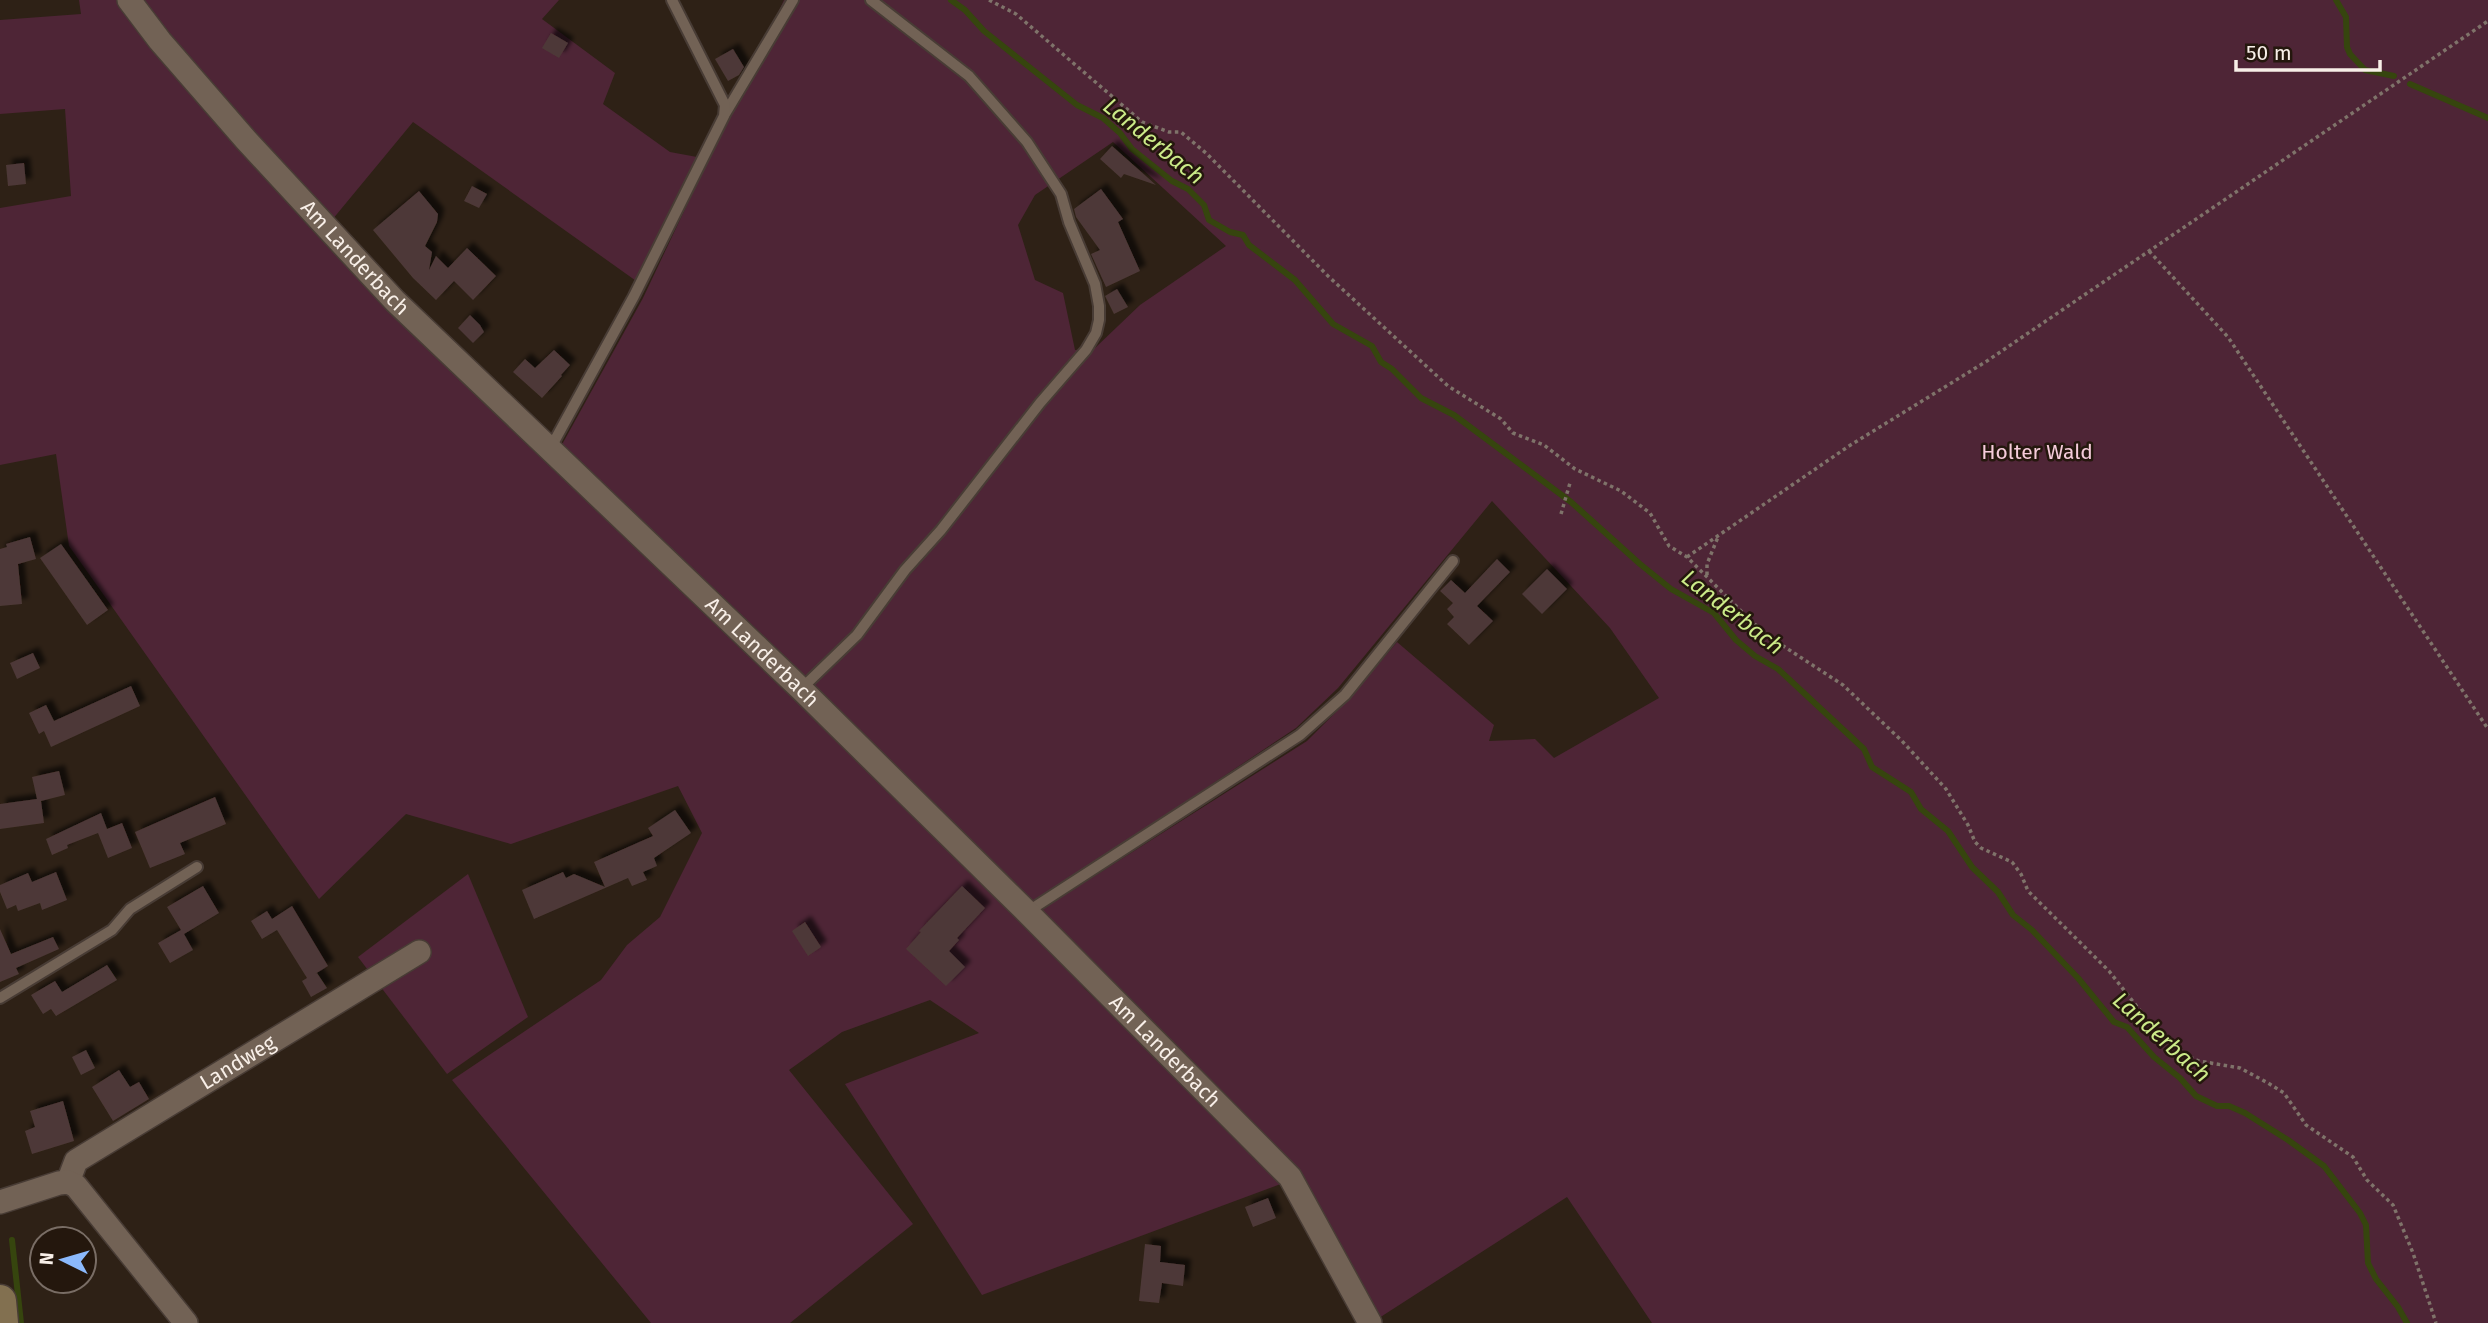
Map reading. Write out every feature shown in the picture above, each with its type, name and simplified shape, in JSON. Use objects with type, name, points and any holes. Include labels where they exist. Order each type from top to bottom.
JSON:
[{"type":"main road","points":[[0,1301],[2,1323]]},
{"type":"street","name":"Am Landerbach","points":[[129,0],[160,41],[246,140],[395,301],[801,690],[1027,912],[1290,1177],[1370,1323]]},
{"type":"street","name":"Landweg","points":[[68,1182],[76,1161],[419,952]]},
{"type":"street","points":[[0,1202],[68,1182],[76,1186],[186,1323]]},
{"type":"lane","points":[[672,0],[725,105],[724,116]]},
{"type":"lane","points":[[550,449],[634,296],[724,116],[793,0]]},
{"type":"lane","points":[[801,690],[857,635],[905,570],[1086,350],[1097,333],[1099,320],[1100,306],[1095,284],[1060,194],[1027,142],[969,76],[872,0]]},
{"type":"lane","points":[[1027,912],[1300,735],[1345,695],[1453,561]]},
{"type":"lane","points":[[0,998],[112,930],[130,909],[197,867]]},
{"type":"path","points":[[989,0],[1016,15],[1142,122],[1169,132],[1181,132],[1206,153],[1328,276],[1448,386],[1501,419],[1513,433],[1544,446],[1575,469],[1595,477],[1636,502],[1650,513],[1669,546],[1688,557],[1752,622],[1771,638],[1843,685],[1902,741],[1946,789],[1980,848],[2012,862],[2028,891],[2109,971],[2149,1022],[2187,1056],[2199,1061],[2240,1068],[2284,1093],[2306,1125],[2353,1157],[2367,1180],[2393,1205],[2413,1253],[2436,1323]]},
{"type":"path","points":[[1688,557],[1849,446],[1987,361],[2488,21]]},
{"type":"path","points":[[2149,251],[2228,337],[2488,729]]},
{"type":"path","points":[[1562,514],[1570,483]]},
{"type":"path","points":[[1707,575],[1707,564],[1719,536]]},
{"type":"green space","points":[[79,0],[121,0],[155,46],[1023,917],[1085,989],[1286,1182],[982,1295],[845,1084],[979,1033],[930,1000],[842,1032],[789,1070],[913,1224],[790,1323],[651,1323],[452,1080],[601,980],[627,945],[660,917],[702,833],[678,786],[511,844],[406,814],[319,899],[69,546],[56,454],[0,465],[0,208],[71,196],[65,109],[0,114],[0,20],[81,14]]},
{"type":"green space","points":[[140,0],[559,0],[542,19],[615,73],[603,104],[670,152],[697,157],[672,205],[639,283],[413,122],[332,220],[254,138]]},
{"type":"green space","name":"Holter Wald","points":[[784,0],[2488,0],[2488,1323],[1652,1323],[1567,1197],[1379,1318],[1297,1173],[1038,912],[1307,741],[1349,699],[1397,642],[1494,725],[1489,741],[1535,739],[1554,758],[1659,698],[1610,628],[1492,501],[1338,688],[1296,728],[1031,905],[560,448],[643,298]],"holes":[[[1113,142],[1226,246],[1140,305],[1095,348],[1075,350],[1063,293],[1035,280],[1018,225],[1035,195]]]},
{"type":"green space","points":[[468,874],[528,1017],[447,1074],[358,957]]},
{"type":"building","points":[[551,33],[568,43],[559,58],[542,48]]},
{"type":"building","points":[[733,49],[744,67],[739,75],[728,81],[715,59]]},
{"type":"building","points":[[1112,146],[1156,185],[1124,174],[1121,178],[1100,159]]},
{"type":"building","points":[[24,163],[26,184],[8,186],[6,165]]},
{"type":"building","points":[[472,186],[487,194],[479,208],[464,201]]},
{"type":"building","points":[[1101,189],[1123,219],[1118,222],[1140,271],[1106,287],[1091,254],[1100,250],[1076,217],[1074,209]]},
{"type":"building","points":[[419,191],[438,214],[425,246],[432,252],[429,270],[436,256],[448,268],[467,248],[496,276],[473,300],[454,281],[436,300],[413,278],[373,230]]},
{"type":"building","points":[[1117,289],[1128,307],[1114,314],[1105,296]]},
{"type":"building","points":[[470,315],[484,332],[473,343],[458,328]]},
{"type":"building","points":[[554,350],[570,365],[542,398],[513,372],[525,359],[535,368]]},
{"type":"building","points":[[30,537],[36,559],[18,564],[22,604],[0,606],[0,549],[7,547],[6,544]]},
{"type":"building","points":[[61,544],[108,610],[87,625],[40,558]]},
{"type":"building","points":[[1497,559],[1510,572],[1477,606],[1493,621],[1469,645],[1447,624],[1454,617],[1447,609],[1453,603],[1440,591],[1451,580],[1465,593]]},
{"type":"building","points":[[1547,569],[1567,589],[1542,614],[1522,594]]},
{"type":"building","points":[[33,653],[40,668],[17,679],[10,663]]},
{"type":"building","points":[[131,686],[140,706],[51,747],[44,731],[39,734],[29,713],[46,705],[54,721]]},
{"type":"building","points":[[59,771],[65,795],[41,801],[44,823],[0,829],[0,804],[37,799],[32,777]]},
{"type":"building","points":[[215,797],[226,824],[180,843],[185,854],[150,868],[135,832]]},
{"type":"building","points":[[675,810],[691,833],[654,858],[657,866],[643,872],[647,880],[632,886],[628,878],[534,919],[522,890],[563,872],[566,878],[574,874],[605,887],[594,862],[653,836],[648,828]]},
{"type":"building","points":[[101,813],[107,829],[122,823],[132,848],[108,858],[98,833],[67,845],[68,848],[52,855],[46,839]]},
{"type":"building","points":[[56,872],[67,900],[42,910],[40,903],[18,911],[16,905],[7,909],[0,885],[28,873],[32,882]]},
{"type":"building","points":[[203,886],[219,913],[184,934],[193,950],[170,963],[158,943],[181,930],[167,907]]},
{"type":"building","points":[[962,886],[985,908],[957,938],[959,940],[949,951],[965,967],[946,986],[906,949],[921,932],[919,931]]},
{"type":"building","points":[[292,906],[328,966],[315,974],[317,973],[327,988],[311,997],[302,981],[307,978],[277,930],[262,939],[251,921],[267,911],[272,919]]},
{"type":"building","points":[[805,922],[821,947],[808,956],[792,931]]},
{"type":"building","points":[[0,929],[11,954],[53,937],[59,949],[16,968],[19,974],[0,982]]},
{"type":"building","points":[[107,965],[117,980],[56,1016],[51,1009],[43,1014],[31,995],[55,981],[62,992]]},
{"type":"building","points":[[86,1050],[95,1068],[81,1075],[72,1057]]},
{"type":"building","points":[[119,1070],[130,1087],[139,1082],[149,1099],[113,1121],[92,1087]]},
{"type":"building","points":[[63,1101],[74,1141],[32,1154],[25,1131],[35,1127],[30,1111]]},
{"type":"building","points":[[1268,1198],[1276,1218],[1253,1227],[1245,1207]]},
{"type":"building","points":[[1145,1244],[1161,1246],[1160,1262],[1185,1265],[1183,1286],[1162,1283],[1159,1303],[1139,1301]]},
{"type":"waterway","name":"Landerbach","points":[[951,0],[965,10],[984,31],[1077,105],[1103,118],[1120,133],[1132,149],[1172,181],[1188,189],[1204,205],[1209,220],[1230,232],[1243,235],[1249,245],[1295,280],[1333,324],[1372,346],[1381,362],[1392,369],[1421,398],[1454,415],[1571,502],[1640,564],[1671,589],[1714,613],[1736,640],[1755,656],[1778,669],[1864,749],[1872,767],[1911,792],[1921,809],[1948,831],[1972,867],[1998,892],[2013,915],[2032,930],[2078,978],[2114,1022],[2127,1027],[2154,1057],[2180,1078],[2196,1096],[2217,1106],[2229,1106],[2245,1113],[2324,1166],[2360,1213],[2366,1225],[2368,1263],[2407,1323]]},
{"type":"waterway","points":[[2336,0],[2346,17],[2347,47],[2350,54],[2365,70],[2394,76]]},
{"type":"waterway","points":[[2410,84],[2488,118]]},
{"type":"waterway","points":[[12,1240],[21,1323]]}]
